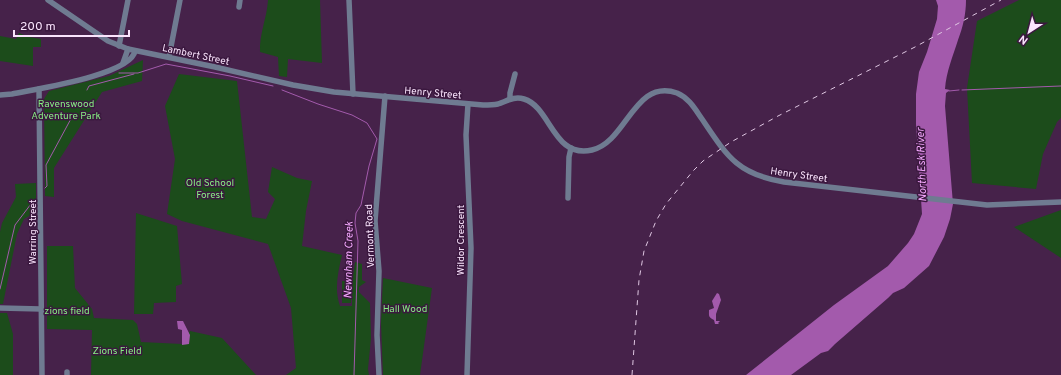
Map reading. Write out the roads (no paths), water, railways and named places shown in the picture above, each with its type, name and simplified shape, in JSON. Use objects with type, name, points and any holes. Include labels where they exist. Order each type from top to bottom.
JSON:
[{"type":"street","name":"Lambert Street","points":[[48,0],[98,34],[119,46],[128,49],[293,85],[353,94]]},
{"type":"street","points":[[119,46],[128,0]]},
{"type":"street","points":[[169,57],[180,0]]},
{"type":"street","points":[[239,7],[240,0]]},
{"type":"street","points":[[349,0],[353,94]]},
{"type":"street","points":[[123,64],[128,49]]},
{"type":"street","points":[[0,95],[12,94],[98,75],[129,61],[136,51]]},
{"type":"street","points":[[510,99],[515,74]]},
{"type":"street","name":"Warring Street","points":[[39,88],[42,375]]},
{"type":"street","name":"Henry Street","points":[[353,94],[492,105],[510,99],[519,98],[531,103],[560,139],[571,148],[588,151],[603,145],[611,139],[641,101],[657,92],[669,92],[681,95],[691,103],[729,157],[740,167],[756,176],[784,182],[975,204],[1003,205],[1061,202]]},
{"type":"street","name":"Vermont Road","points":[[379,375],[377,334],[379,271],[375,221],[385,96]]},
{"type":"street","name":"Wildor Crescent","points":[[467,375],[471,248],[466,136],[468,104]]},
{"type":"street","points":[[568,198],[569,158],[571,148]]},
{"type":"street","points":[[0,308],[41,309]]},
{"type":"water","name":"North Esk River","points":[[936,0],[966,0],[963,25],[948,70],[945,89],[950,90],[946,93],[945,106],[953,204],[944,237],[929,266],[904,288],[893,293],[828,351],[821,353],[791,375],[746,375],[834,305],[888,266],[914,234],[922,214],[916,124],[916,94],[919,72],[937,19],[938,6]]},
{"type":"water","points":[[717,293],[719,294],[721,300],[716,314],[716,321],[720,321],[718,323],[719,324],[715,324],[714,320],[709,316],[709,310],[714,308],[712,301]]},
{"type":"water","points":[[177,321],[183,321],[190,335],[189,344],[182,345],[182,330],[178,329]]},
{"type":"waterway","name":"Newnham Creek","points":[[119,73],[138,73],[166,64],[273,86]]},
{"type":"waterway","points":[[87,90],[89,86],[134,74]]},
{"type":"waterway","points":[[962,90],[1061,86]]},
{"type":"waterway","name":"Newnham Creek","points":[[282,90],[352,115],[367,123],[377,139],[369,166],[361,205],[356,213],[355,223],[358,241],[354,375]]},
{"type":"waterway","points":[[949,91],[959,90]]},
{"type":"waterway","points":[[45,188],[47,186],[46,165],[73,115]]},
{"type":"waterway","points":[[0,289],[15,225],[34,200]]},
{"type":"railway","points":[[632,375],[639,280],[644,251],[656,221],[666,204],[693,171],[703,161],[731,142],[778,116],[915,47],[1001,0]]},
{"type":"park label","name":"Ravenswood Adventure Park","points":[[66,108]]},
{"type":"park label","name":"Old School Forest","points":[[210,188]]},
{"type":"park label","name":"Hall Wood","points":[[405,308]]},
{"type":"park label","name":"zions field","points":[[67,310]]},
{"type":"park label","name":"Zions Field","points":[[117,350]]}]
